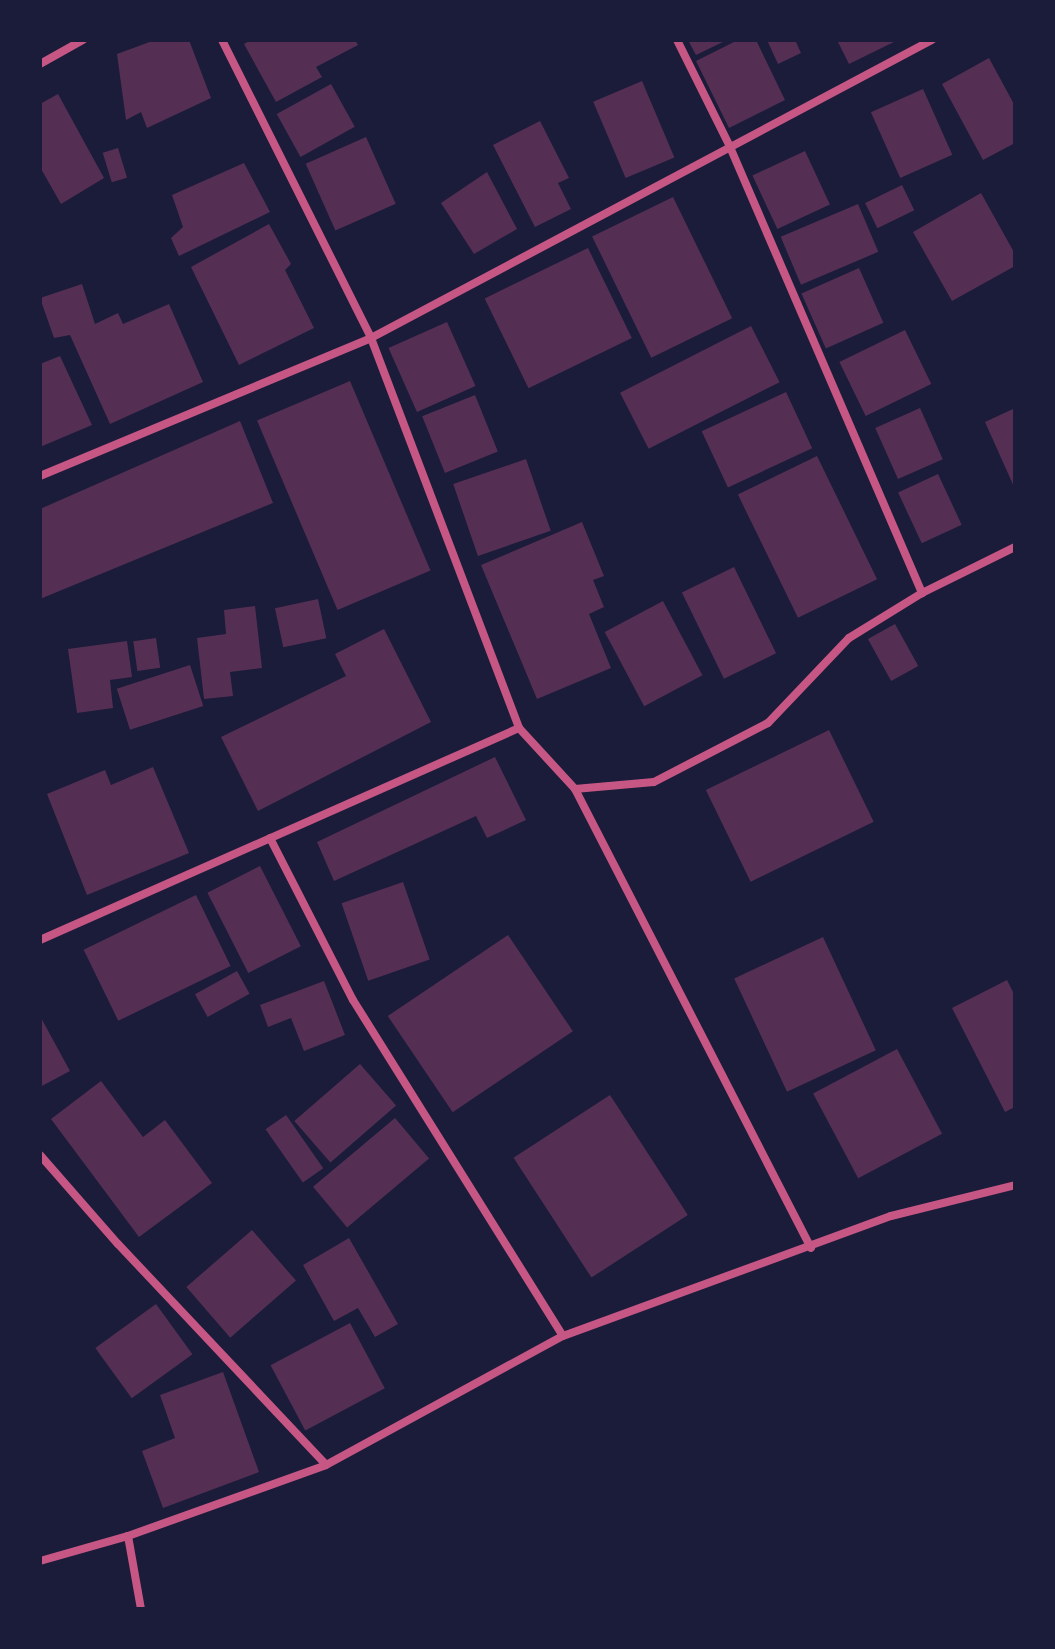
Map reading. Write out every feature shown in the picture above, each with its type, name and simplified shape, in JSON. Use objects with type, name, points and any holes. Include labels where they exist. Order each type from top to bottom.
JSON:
[{"type":"street","points":[[40,64],[83,40]]},
{"type":"street","points":[[222,40],[371,338],[519,728],[575,789],[811,1248]]},
{"type":"street","points":[[677,40],[730,147],[922,593]]},
{"type":"street","points":[[40,476],[371,338],[932,40]]},
{"type":"street","points":[[575,789],[654,782],[768,723],[849,638],[922,593],[1015,547]]},
{"type":"street","points":[[40,940],[519,728]]},
{"type":"street","points":[[270,838],[353,1000],[563,1336]]},
{"type":"street","points":[[40,1155],[118,1244],[326,1465]]},
{"type":"street","points":[[40,1561],[128,1536],[326,1465],[563,1336],[811,1248],[891,1216],[1015,1185]]},
{"type":"street","points":[[128,1536],[141,1609]]},
{"type":"building","points":[[155,40],[189,40],[211,98],[147,128],[141,112],[126,120],[117,54]]},
{"type":"building","points":[[251,40],[355,40],[358,45],[316,67],[322,77],[276,102],[244,44]]},
{"type":"building","points":[[688,40],[727,40],[696,55]]},
{"type":"building","points":[[738,40],[756,40],[785,100],[729,128],[696,61]]},
{"type":"building","points":[[767,40],[795,40],[801,53],[778,64]]},
{"type":"building","points":[[837,40],[898,40],[849,64]]},
{"type":"building","points":[[989,58],[1015,106],[1015,143],[983,160],[942,84]]},
{"type":"building","points":[[642,81],[674,157],[626,178],[593,102]]},
{"type":"building","points":[[331,84],[355,127],[301,157],[277,114]]},
{"type":"building","points":[[923,89],[952,155],[900,178],[871,112]]},
{"type":"building","points":[[58,94],[104,178],[61,204],[40,167],[40,104]]},
{"type":"building","points":[[540,121],[569,178],[558,183],[571,209],[535,227],[493,145]]},
{"type":"building","points":[[366,137],[396,204],[335,231],[306,164]]},
{"type":"building","points":[[118,148],[127,178],[112,182],[103,153]]},
{"type":"building","points":[[805,151],[830,204],[777,229],[752,176]]},
{"type":"building","points":[[244,163],[270,212],[179,256],[171,238],[183,227],[172,195]]},
{"type":"building","points":[[487,172],[517,229],[474,254],[441,203]]},
{"type":"building","points":[[902,185],[914,210],[877,228],[865,203]]},
{"type":"building","points":[[981,193],[1015,254],[1015,266],[952,301],[913,232]]},
{"type":"building","points":[[673,197],[732,318],[651,358],[592,236]]},
{"type":"building","points":[[858,204],[878,252],[801,285],[781,237]]},
{"type":"building","points":[[269,224],[291,264],[285,270],[314,328],[239,365],[191,267]]},
{"type":"building","points":[[588,248],[632,338],[528,388],[485,298]]},
{"type":"building","points":[[859,268],[883,323],[826,348],[801,294]]},
{"type":"building","points":[[82,284],[95,324],[118,313],[123,324],[169,304],[203,382],[110,424],[70,335],[54,338],[40,298]]},
{"type":"building","points":[[447,322],[475,386],[417,412],[389,348]]},
{"type":"building","points":[[751,326],[780,382],[649,449],[620,393]]},
{"type":"building","points":[[905,330],[931,384],[866,416],[839,362]]},
{"type":"building","points":[[60,356],[92,425],[40,447],[40,364]]},
{"type":"building","points":[[350,381],[430,571],[338,610],[257,420]]},
{"type":"building","points":[[786,392],[812,448],[728,487],[702,431]]},
{"type":"building","points":[[475,395],[498,452],[445,473],[422,416]]},
{"type":"building","points":[[920,408],[943,459],[898,479],[875,428]]},
{"type":"building","points":[[1015,408],[1015,489],[985,422]]},
{"type":"building","points":[[240,421],[273,503],[40,599],[40,509]]},
{"type":"building","points":[[817,456],[877,579],[798,618],[738,495]]},
{"type":"building","points":[[526,459],[551,531],[478,556],[453,484]]},
{"type":"building","points":[[938,474],[962,525],[922,543],[898,493]]},
{"type":"building","points":[[582,522],[604,576],[593,580],[604,607],[589,614],[611,668],[537,699],[481,565]]},
{"type":"building","points":[[734,567],[776,653],[724,679],[682,592]]},
{"type":"building","points":[[318,599],[326,638],[283,647],[275,608]]},
{"type":"building","points":[[663,601],[702,675],[644,706],[605,632]]},
{"type":"building","points":[[255,606],[262,668],[230,672],[233,696],[204,699],[197,638],[226,634],[224,610]]},
{"type":"building","points":[[895,624],[918,666],[891,681],[868,639]]},
{"type":"building","points":[[384,629],[431,722],[258,811],[221,737],[346,676],[335,654]]},
{"type":"building","points":[[156,638],[160,668],[137,671],[133,641]]},
{"type":"building","points":[[127,641],[132,677],[110,680],[113,708],[77,713],[68,649]]},
{"type":"building","points":[[190,665],[203,706],[130,730],[117,689]]},
{"type":"building","points":[[829,730],[874,822],[751,882],[706,790]]},
{"type":"building","points":[[495,757],[526,820],[487,838],[476,816],[334,881],[317,842]]},
{"type":"building","points":[[153,767],[189,853],[87,895],[47,794],[105,770],[111,785]]},
{"type":"building","points":[[260,866],[301,946],[248,973],[207,893]]},
{"type":"building","points":[[403,882],[430,960],[368,981],[342,903]]},
{"type":"building","points":[[196,895],[231,966],[118,1021],[84,950]]},
{"type":"building","points":[[508,935],[573,1031],[453,1112],[388,1016]]},
{"type":"building","points":[[823,937],[876,1050],[787,1092],[734,978]]},
{"type":"building","points":[[237,971],[250,994],[208,1017],[195,994]]},
{"type":"building","points":[[1007,980],[1015,996],[1015,1107],[1005,1112],[952,1008]]},
{"type":"building","points":[[324,981],[345,1035],[304,1051],[291,1018],[268,1027],[260,1005]]},
{"type":"building","points":[[40,1016],[70,1071],[40,1087]]},
{"type":"building","points":[[897,1049],[942,1134],[858,1178],[813,1094]]},
{"type":"building","points":[[360,1064],[396,1106],[330,1163],[294,1121]]},
{"type":"building","points":[[101,1081],[143,1137],[165,1120],[212,1183],[139,1237],[51,1119]]},
{"type":"building","points":[[610,1095],[688,1215],[591,1278],[514,1158]]},
{"type":"building","points":[[286,1115],[323,1168],[303,1183],[266,1129]]},
{"type":"building","points":[[395,1118],[429,1159],[347,1227],[313,1187]]},
{"type":"building","points":[[252,1230],[296,1281],[230,1338],[186,1287]]},
{"type":"building","points":[[349,1238],[398,1324],[375,1337],[358,1308],[334,1321],[303,1265]]},
{"type":"building","points":[[156,1304],[192,1354],[132,1398],[95,1348]]},
{"type":"building","points":[[350,1323],[385,1388],[305,1431],[271,1365]]},
{"type":"building","points":[[223,1372],[259,1472],[163,1508],[142,1451],[175,1438],[160,1395]]}]
